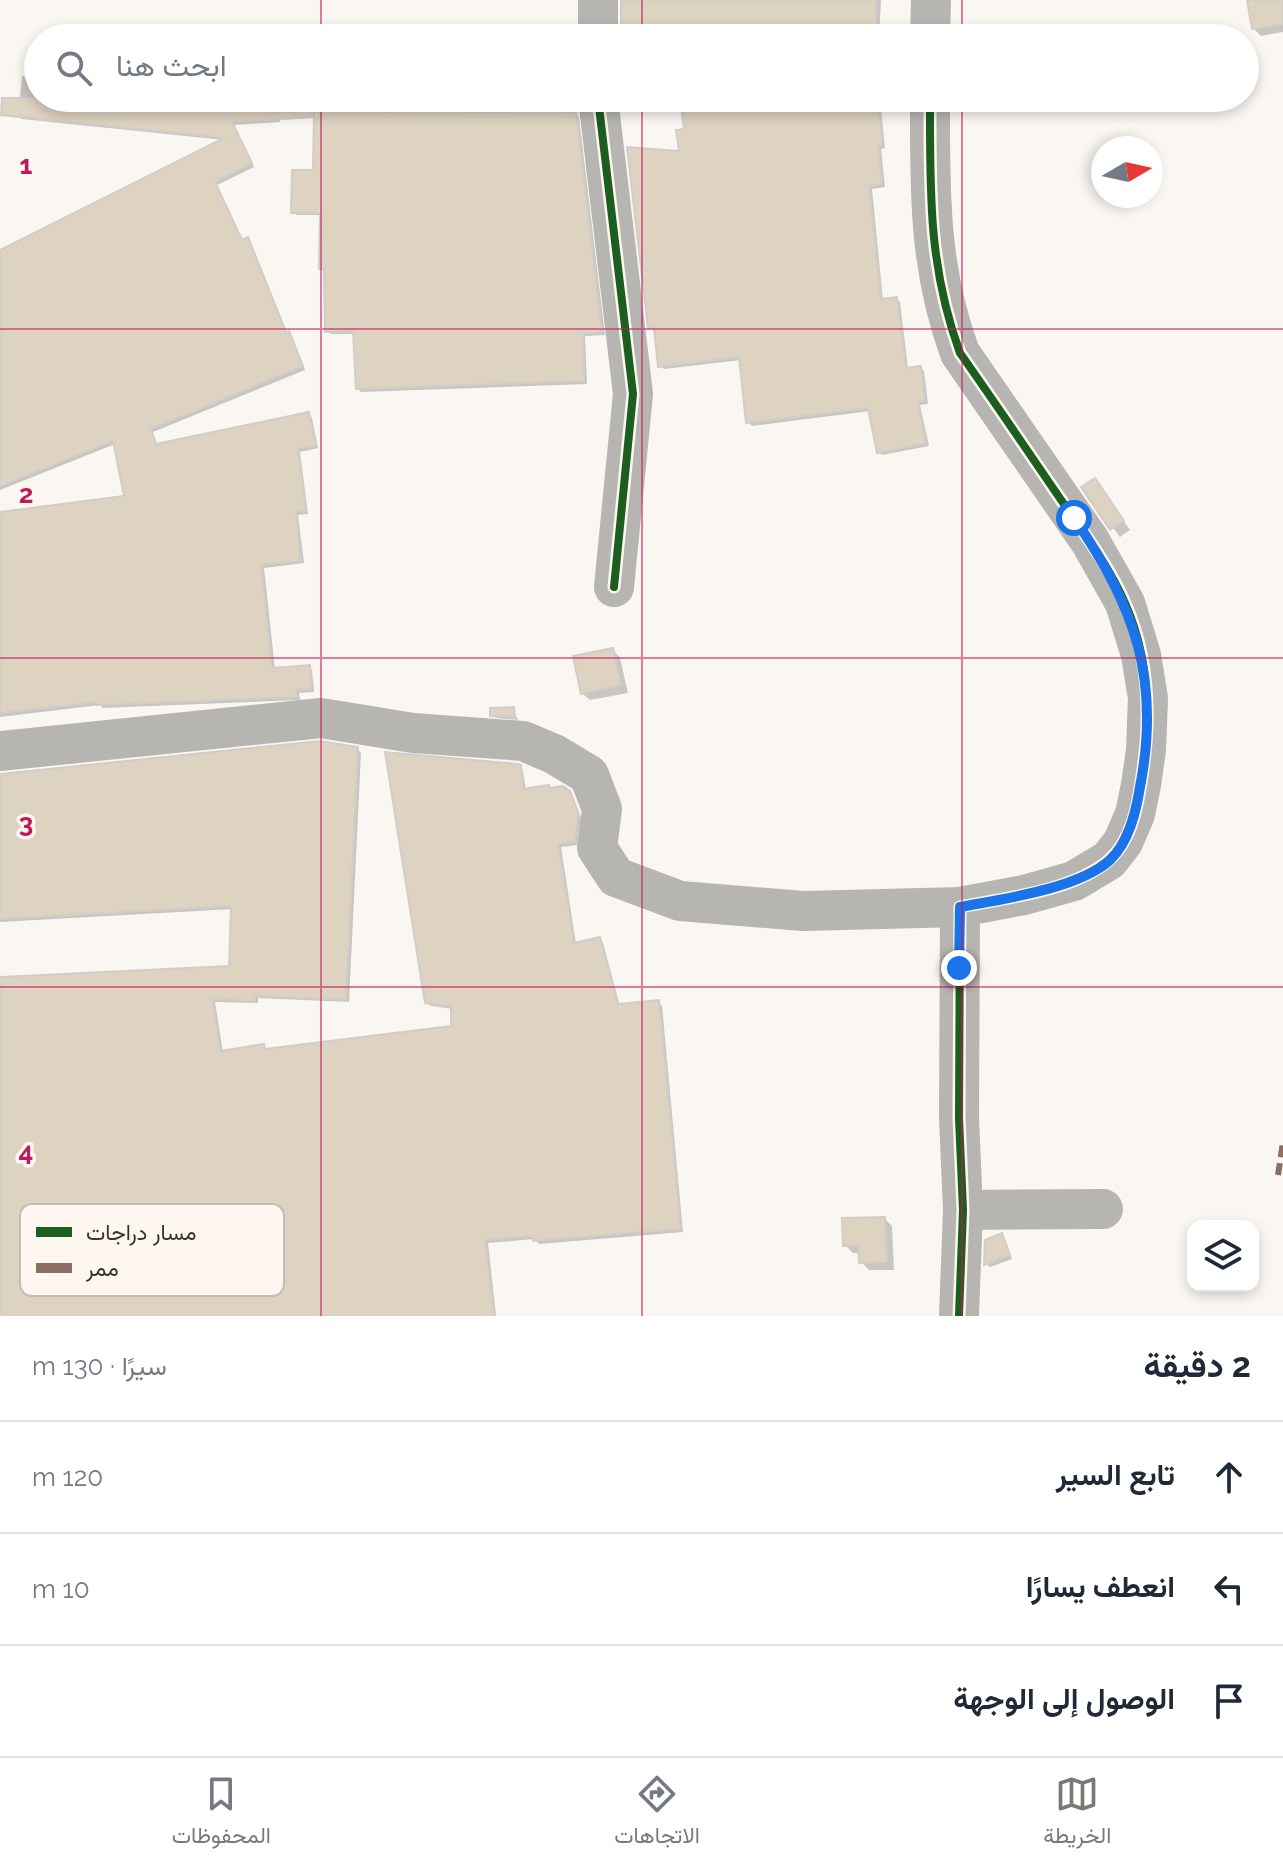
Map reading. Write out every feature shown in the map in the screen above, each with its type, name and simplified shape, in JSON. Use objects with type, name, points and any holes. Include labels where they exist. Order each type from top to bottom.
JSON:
[{"type":"street","points":[[598,0],[598,24]]},
{"type":"street","points":[[930,24],[931,0]]},
{"type":"street","points":[[600,112],[633,394],[614,587]]},
{"type":"street","points":[[0,751],[321,718],[413,733],[523,741],[554,754],[589,775],[602,809],[597,848],[616,877],[680,901],[803,911],[960,907],[1024,895],[1074,881],[1109,860],[1123,842],[1135,814],[1146,750],[1148,698],[1141,655],[1125,603],[1090,541],[960,353],[947,318],[935,258],[930,188],[930,112]]},
{"type":"street","points":[[959,1316],[963,1210],[959,1118],[960,907]]},
{"type":"street","points":[[963,1210],[1103,1209]]},
{"type":"building","points":[[621,0],[876,0],[876,24],[621,24]]},
{"type":"building","points":[[1247,0],[1283,0],[1283,24],[1259,28],[1259,24],[1251,24]]},
{"type":"building","points":[[2,98],[24,98],[24,112],[312,112],[312,117],[232,122],[252,163],[215,182],[242,240],[248,237],[286,333],[289,331],[303,366],[151,429],[156,444],[309,412],[316,445],[298,449],[306,511],[296,512],[301,561],[261,565],[272,668],[310,665],[311,689],[296,690],[297,697],[97,705],[97,702],[0,713],[0,512],[124,496],[113,441],[0,486],[0,250],[224,138],[1,115]]},
{"type":"building","points":[[314,112],[576,112],[602,332],[583,334],[584,381],[356,389],[353,331],[325,332],[324,269],[319,269],[320,213],[291,213],[292,170],[313,170]]},
{"type":"building","points":[[682,112],[879,112],[883,145],[878,146],[882,184],[869,186],[881,299],[897,297],[906,368],[921,366],[925,401],[918,402],[926,443],[877,453],[868,408],[746,423],[739,357],[658,367],[654,328],[648,328],[627,147],[679,151],[676,130],[684,129]]},
{"type":"building","points":[[1095,478],[1124,521],[1110,530],[1081,487]]},
{"type":"building","points":[[613,648],[621,685],[581,694],[573,656]]},
{"type":"building","points":[[514,707],[515,717],[490,716],[490,708]]},
{"type":"building","points":[[320,741],[358,747],[346,1000],[255,996],[255,1001],[213,999],[220,1051],[264,1044],[265,1049],[451,1026],[451,1007],[425,1003],[385,752],[518,764],[521,765],[523,789],[563,786],[570,791],[578,812],[575,842],[558,844],[574,943],[600,937],[618,1004],[659,1000],[681,1229],[533,1241],[533,1236],[485,1240],[494,1316],[0,1316],[0,977],[229,966],[231,906],[0,919],[0,774]]},
{"type":"building","points":[[885,1217],[887,1262],[859,1263],[858,1246],[843,1246],[842,1218]]},
{"type":"building","points":[[1002,1233],[1010,1255],[984,1265],[985,1240]]},
{"type":"marked path","points":[[1278,1175],[1283,1142]]},
{"type":"cycle path","points":[[600,112],[633,394],[614,587]]},
{"type":"cycle path","points":[[930,112],[931,196],[936,258],[960,353],[1111,574],[1139,645],[1147,710],[1145,754],[1138,798],[1133,821],[1117,852],[1094,871],[1058,886],[960,907],[959,1118],[963,1210],[959,1316]]},
{"type":"route","points":[[959,968],[960,907],[1024,895],[1074,881],[1109,860],[1123,842],[1135,814],[1146,750],[1148,698],[1141,655],[1125,603],[1074,518]]}]
